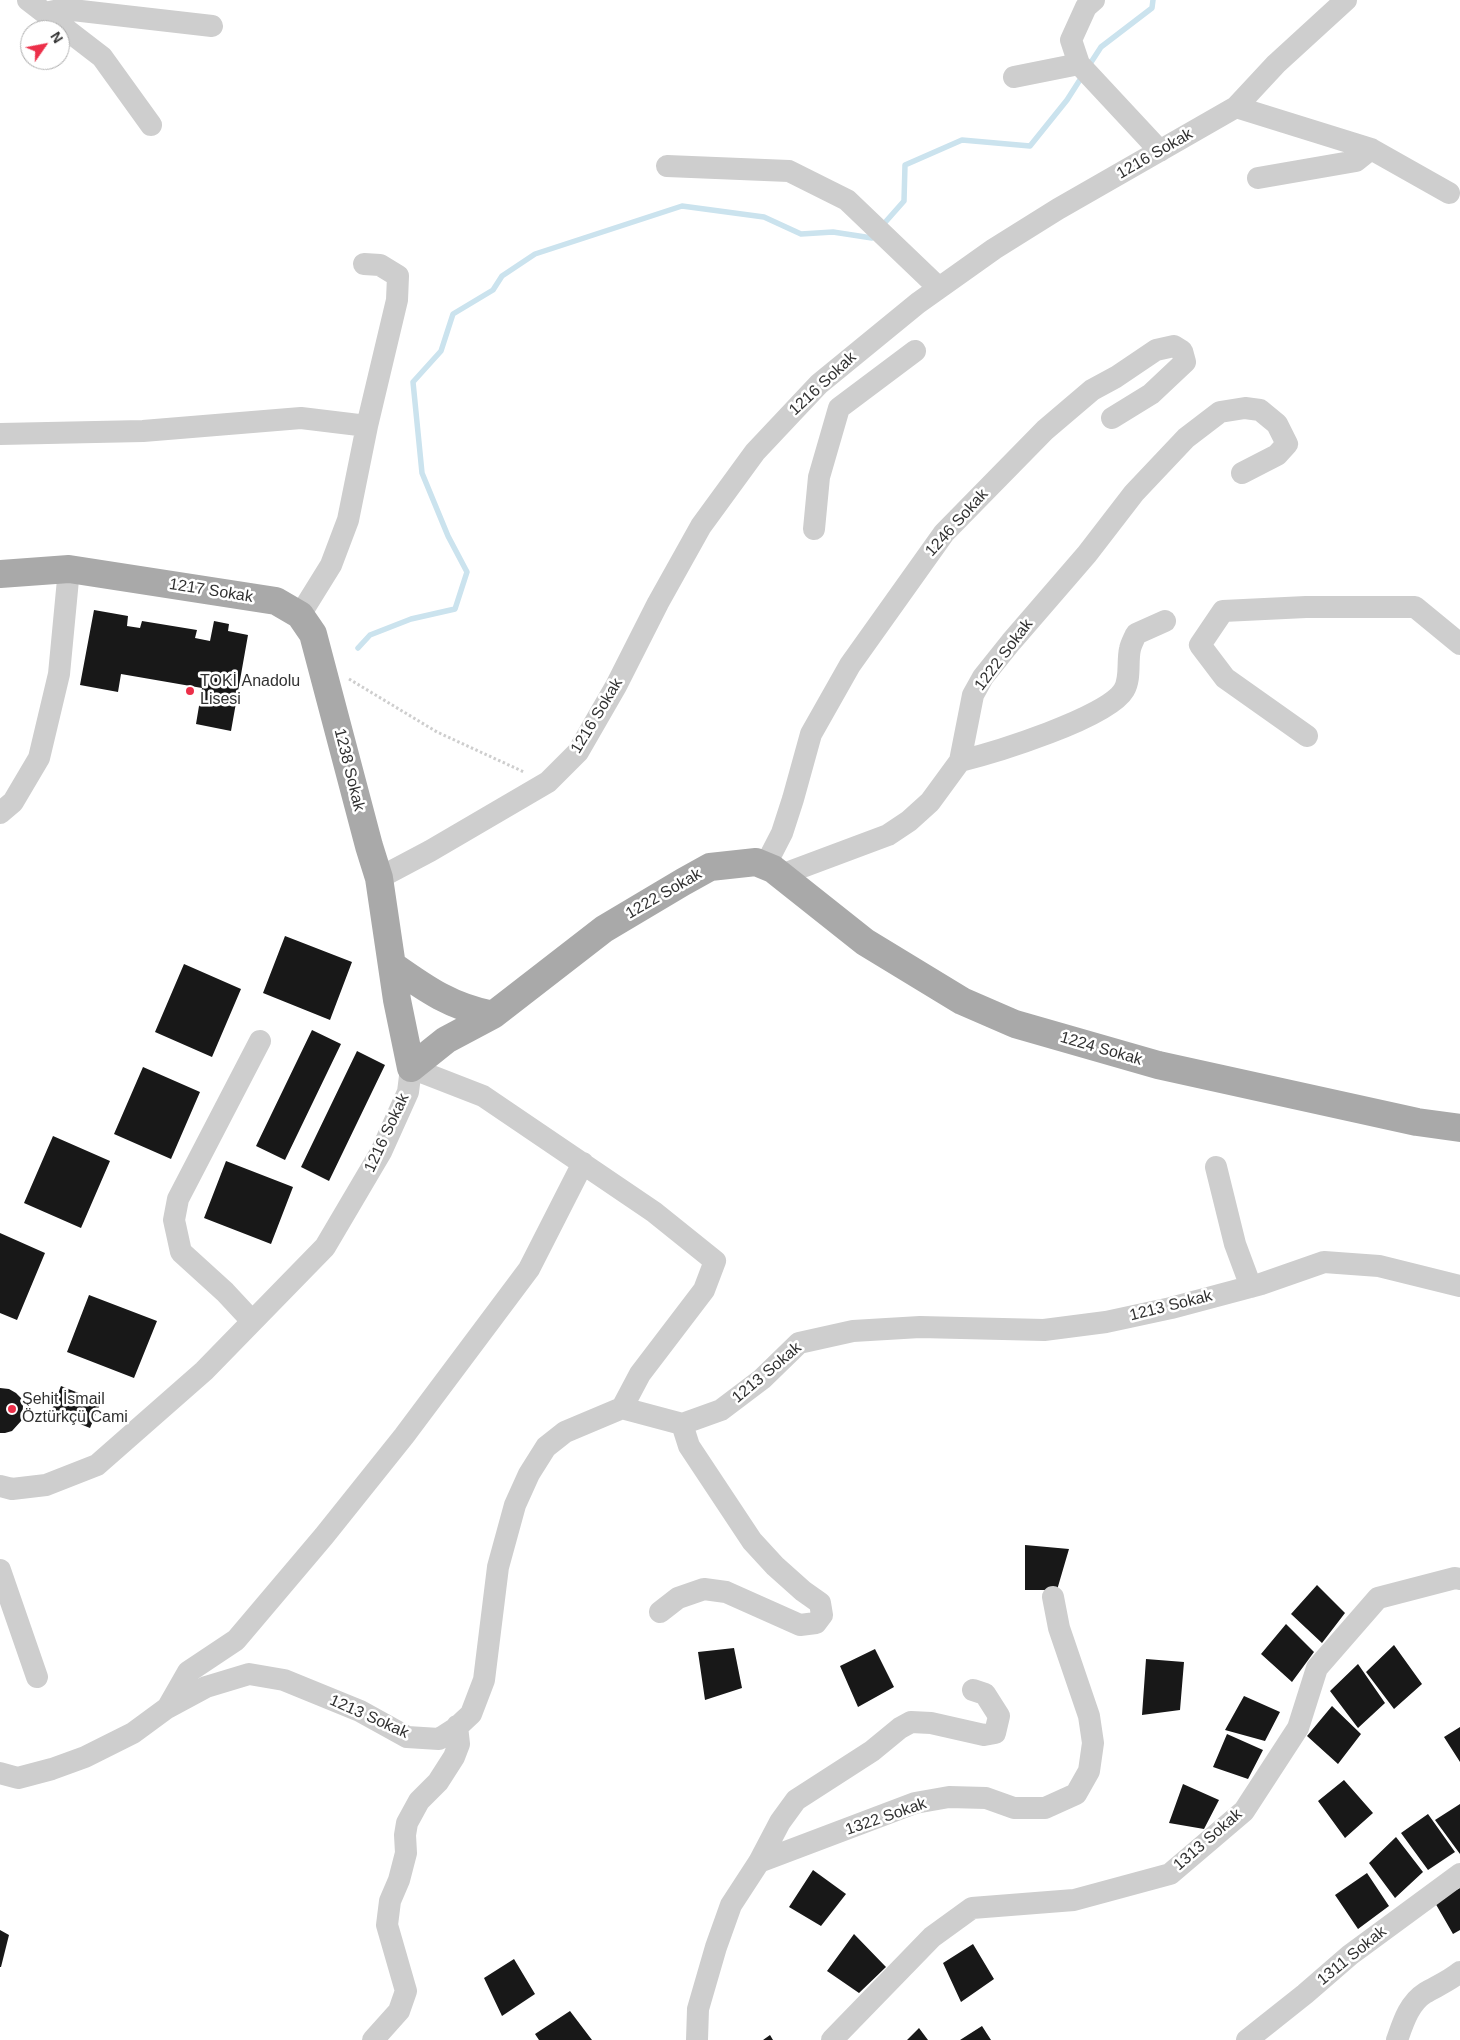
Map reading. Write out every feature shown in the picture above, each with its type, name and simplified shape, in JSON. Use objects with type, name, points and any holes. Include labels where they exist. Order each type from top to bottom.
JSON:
[{"type":"main road","name":"1217 Sokak","points":[[0,574],[70,569],[276,601],[300,615],[313,634],[320,662]]},
{"type":"main road","name":"1238 Sokak","points":[[320,662],[379,878]]},
{"type":"main road","name":"1222 Sokak","points":[[411,1068],[446,1040],[492,1015],[604,929],[710,867],[756,862],[773,871]]},
{"type":"main road","name":"1224 Sokak","points":[[773,871],[865,942],[962,1001],[1015,1024],[1158,1065],[1417,1122],[1460,1128]]},
{"type":"main road","name":"1216 Sokak","points":[[379,878],[392,965],[411,1068]]},
{"type":"main road","points":[[392,965],[430,992],[469,1010],[492,1015]]},
{"type":"street","points":[[1094,0],[1086,7],[1071,40],[1079,64],[1160,151]]},
{"type":"street","name":"1216 Sokak","points":[[379,878],[430,851],[548,782],[578,752],[616,686],[658,603],[701,526],[755,452],[819,384],[939,288],[994,249],[1042,219],[1236,107],[1276,64],[1346,0]]},
{"type":"street","points":[[36,6],[212,26]]},
{"type":"street","points":[[36,6],[102,57],[151,125]]},
{"type":"street","points":[[1014,77],[1079,64]]},
{"type":"street","points":[[1236,107],[1372,149],[1449,193]]},
{"type":"street","points":[[1258,178],[1356,161],[1372,149]]},
{"type":"street","points":[[667,166],[789,171],[847,200],[939,288]]},
{"type":"street","points":[[300,615],[331,565],[348,520],[367,426],[397,300],[398,276],[380,265],[364,264]]},
{"type":"street","name":"1246 Sokak","points":[[773,871],[810,734],[850,665],[944,533],[1045,430],[1092,390],[1116,377],[1156,350],[1174,346],[1182,351],[1184,362],[1167,379],[1151,394],[1112,418]]},
{"type":"street","points":[[814,529],[819,477],[839,408],[915,351]]},
{"type":"street","points":[[819,384],[839,408]]},
{"type":"street","name":"1222 Sokak","points":[[773,871],[888,834],[909,821],[930,802],[960,761],[973,695],[984,677],[1011,642],[1087,554],[1134,493],[1186,438],[1220,412],[1245,408],[1260,410],[1277,424],[1287,444],[1277,455],[1242,473]]},
{"type":"street","points":[[0,434],[143,431],[301,418],[367,426]]},
{"type":"street","points":[[0,813],[13,802],[39,758],[59,674],[70,569]]},
{"type":"street","points":[[1307,736],[1226,678],[1200,644],[1223,611],[1306,607],[1415,607],[1460,644]]},
{"type":"street","points":[[960,761],[995,752],[1037,737],[1089,716],[1112,703],[1124,690],[1130,650],[1136,634],[1165,621]]},
{"type":"street","points":[[252,1321],[225,1292],[181,1252],[174,1220],[178,1199],[260,1041]]},
{"type":"street","points":[[411,1068],[483,1096],[654,1212],[715,1261],[704,1290],[640,1374],[622,1408],[682,1424],[689,1446],[752,1541],[782,1572],[820,1603],[822,1614],[816,1623],[800,1625],[726,1592],[704,1589],[678,1598],[660,1612]]},
{"type":"street","name":"1216 Sokak","points":[[0,1486],[12,1489],[46,1485],[97,1465],[204,1371],[326,1247],[381,1152],[408,1092],[411,1068]]},
{"type":"street","points":[[167,1708],[188,1672],[236,1640],[324,1536],[404,1436],[529,1269],[583,1164]]},
{"type":"street","points":[[1216,1167],[1235,1244],[1251,1287]]},
{"type":"street","name":"1213 Sokak","points":[[682,1424],[722,1410],[762,1380],[799,1343],[853,1331],[920,1326],[1044,1330],[1106,1322],[1171,1308],[1251,1287],[1324,1262],[1379,1266],[1460,1286]]},
{"type":"street","name":"1213 Sokak","points":[[0,1773],[18,1778],[52,1769],[85,1757],[133,1732],[167,1708],[206,1687],[249,1674],[292,1684],[360,1711],[407,1737],[440,1739],[471,1714],[484,1680],[498,1567],[514,1505],[529,1474],[546,1447],[565,1432],[622,1408]]},
{"type":"street","points":[[0,1570],[37,1677]]},
{"type":"street","name":"1313 Sokak","points":[[832,2040],[932,1937],[972,1908],[1074,1900],[1170,1874],[1244,1811],[1298,1728],[1317,1668],[1378,1598],[1455,1578],[1460,1579]]},
{"type":"street","name":"1322 Sokak","points":[[760,1862],[915,1803],[949,1797],[986,1798],[1014,1808],[1045,1808],[1076,1794],[1089,1771],[1093,1743],[1089,1716],[1059,1628],[1053,1597]]},
{"type":"street","points":[[697,2040],[698,2009],[731,1906],[760,1862],[780,1822],[796,1800],[872,1751],[900,1728],[911,1722],[931,1723],[984,1735],[995,1733],[999,1716],[985,1694],[973,1690]]},
{"type":"street","points":[[373,2040],[399,2011],[406,1991],[387,1926],[390,1901],[399,1880],[406,1853],[407,1823],[419,1802],[438,1782],[454,1757],[459,1744],[457,1726]]},
{"type":"street","name":"1311 Sokak","points":[[1247,2040],[1305,1994],[1350,1954],[1460,1874]]},
{"type":"street","points":[[1397,2040],[1407,2013],[1423,1994],[1460,1972]]},
{"type":"path","points":[[320,662],[436,732],[548,782]]},
{"type":"building","points":[[94,610],[128,616],[127,626],[140,628],[142,621],[197,630],[195,638],[210,641],[214,621],[229,624],[228,631],[248,635],[231,731],[196,724],[202,688],[121,674],[118,692],[80,685]]},
{"type":"building","points":[[285,936],[352,962],[330,1020],[263,993]]},
{"type":"building","points":[[184,964],[241,989],[212,1057],[155,1032]]},
{"type":"building","points":[[312,1030],[341,1044],[285,1160],[256,1146]]},
{"type":"building","points":[[357,1051],[385,1065],[329,1181],[301,1167]]},
{"type":"building","points":[[143,1067],[200,1092],[171,1159],[114,1134]]},
{"type":"building","points":[[53,1136],[110,1161],[81,1228],[24,1203]]},
{"type":"building","points":[[226,1161],[293,1187],[271,1244],[204,1218]]},
{"type":"building","points":[[0,1233],[45,1253],[17,1320],[0,1313]]},
{"type":"building","points":[[89,1295],[157,1321],[134,1378],[67,1352]]},
{"type":"building","points":[[61,1386],[101,1402],[90,1428],[51,1412]]},
{"type":"building","name":"Şehit İsmail Öztürkçü Cami","points":[[0,1388],[9,1389],[16,1393],[21,1398],[23,1406],[22,1420],[12,1431],[5,1433],[0,1433]]},
{"type":"building","points":[[1025,1545],[1069,1549],[1057,1590],[1025,1590]]},
{"type":"building","points":[[1317,1585],[1345,1613],[1322,1643],[1291,1614]]},
{"type":"building","points":[[1286,1624],[1314,1652],[1292,1682],[1261,1654]]},
{"type":"building","points":[[1394,1645],[1422,1684],[1394,1709],[1366,1672]]},
{"type":"building","points":[[734,1648],[742,1688],[705,1700],[698,1652]]},
{"type":"building","points":[[875,1649],[894,1687],[858,1707],[840,1666]]},
{"type":"building","points":[[1146,1659],[1184,1662],[1180,1710],[1142,1715]]},
{"type":"building","points":[[1358,1664],[1385,1703],[1358,1728],[1330,1691]]},
{"type":"building","points":[[1244,1696],[1280,1712],[1265,1741],[1225,1730]]},
{"type":"building","points":[[1332,1706],[1361,1734],[1338,1764],[1307,1736]]},
{"type":"building","points":[[1460,1727],[1460,1762],[1444,1737]]},
{"type":"building","points":[[1227,1734],[1263,1750],[1248,1779],[1213,1767]]},
{"type":"building","points":[[1344,1780],[1373,1813],[1345,1838],[1318,1801]]},
{"type":"building","points":[[1183,1784],[1219,1800],[1204,1829],[1169,1823]]},
{"type":"building","points":[[1460,1804],[1460,1854],[1435,1820]]},
{"type":"building","points":[[1428,1814],[1455,1852],[1428,1870],[1401,1833]]},
{"type":"building","points":[[1396,1837],[1423,1872],[1395,1898],[1369,1863]]},
{"type":"building","points":[[813,1870],[846,1894],[821,1926],[789,1907]]},
{"type":"building","points":[[1367,1873],[1389,1906],[1358,1929],[1335,1895]]},
{"type":"building","points":[[1460,1888],[1460,1930],[1453,1934],[1434,1901]]},
{"type":"building","points":[[0,1930],[9,1935],[1,1967],[0,1967]]},
{"type":"building","points":[[854,1934],[886,1967],[859,1993],[827,1971]]},
{"type":"building","points":[[973,1944],[994,1979],[961,2002],[943,1963]]},
{"type":"building","points":[[514,1959],[535,1994],[502,2016],[484,1978]]},
{"type":"building","points":[[570,2011],[592,2040],[539,2040],[535,2034]]},
{"type":"building","points":[[982,2026],[991,2040],[960,2040]]},
{"type":"building","points":[[919,2028],[928,2040],[907,2040]]},
{"type":"building","points":[[770,2035],[773,2040],[763,2040]]},
{"type":"waterway","points":[[1088,67],[1101,47],[1152,8],[1153,0]]},
{"type":"waterway","points":[[881,227],[904,201],[905,165],[962,140],[1030,146],[1067,100],[1083,75]]},
{"type":"waterway","points":[[358,648],[370,635],[411,619],[455,609],[467,572],[448,536],[422,473],[413,382],[441,351],[453,314],[493,290],[502,276],[535,254],[682,206],[764,217],[801,234],[833,232],[872,238],[875,234]]},
{"type":"place","name":"TOKİ Anadolu Lisesi","points":[[190,691]]},
{"type":"place","name":"Şehit İsmail Öztürkçü Cami","points":[[12,1409]]}]
